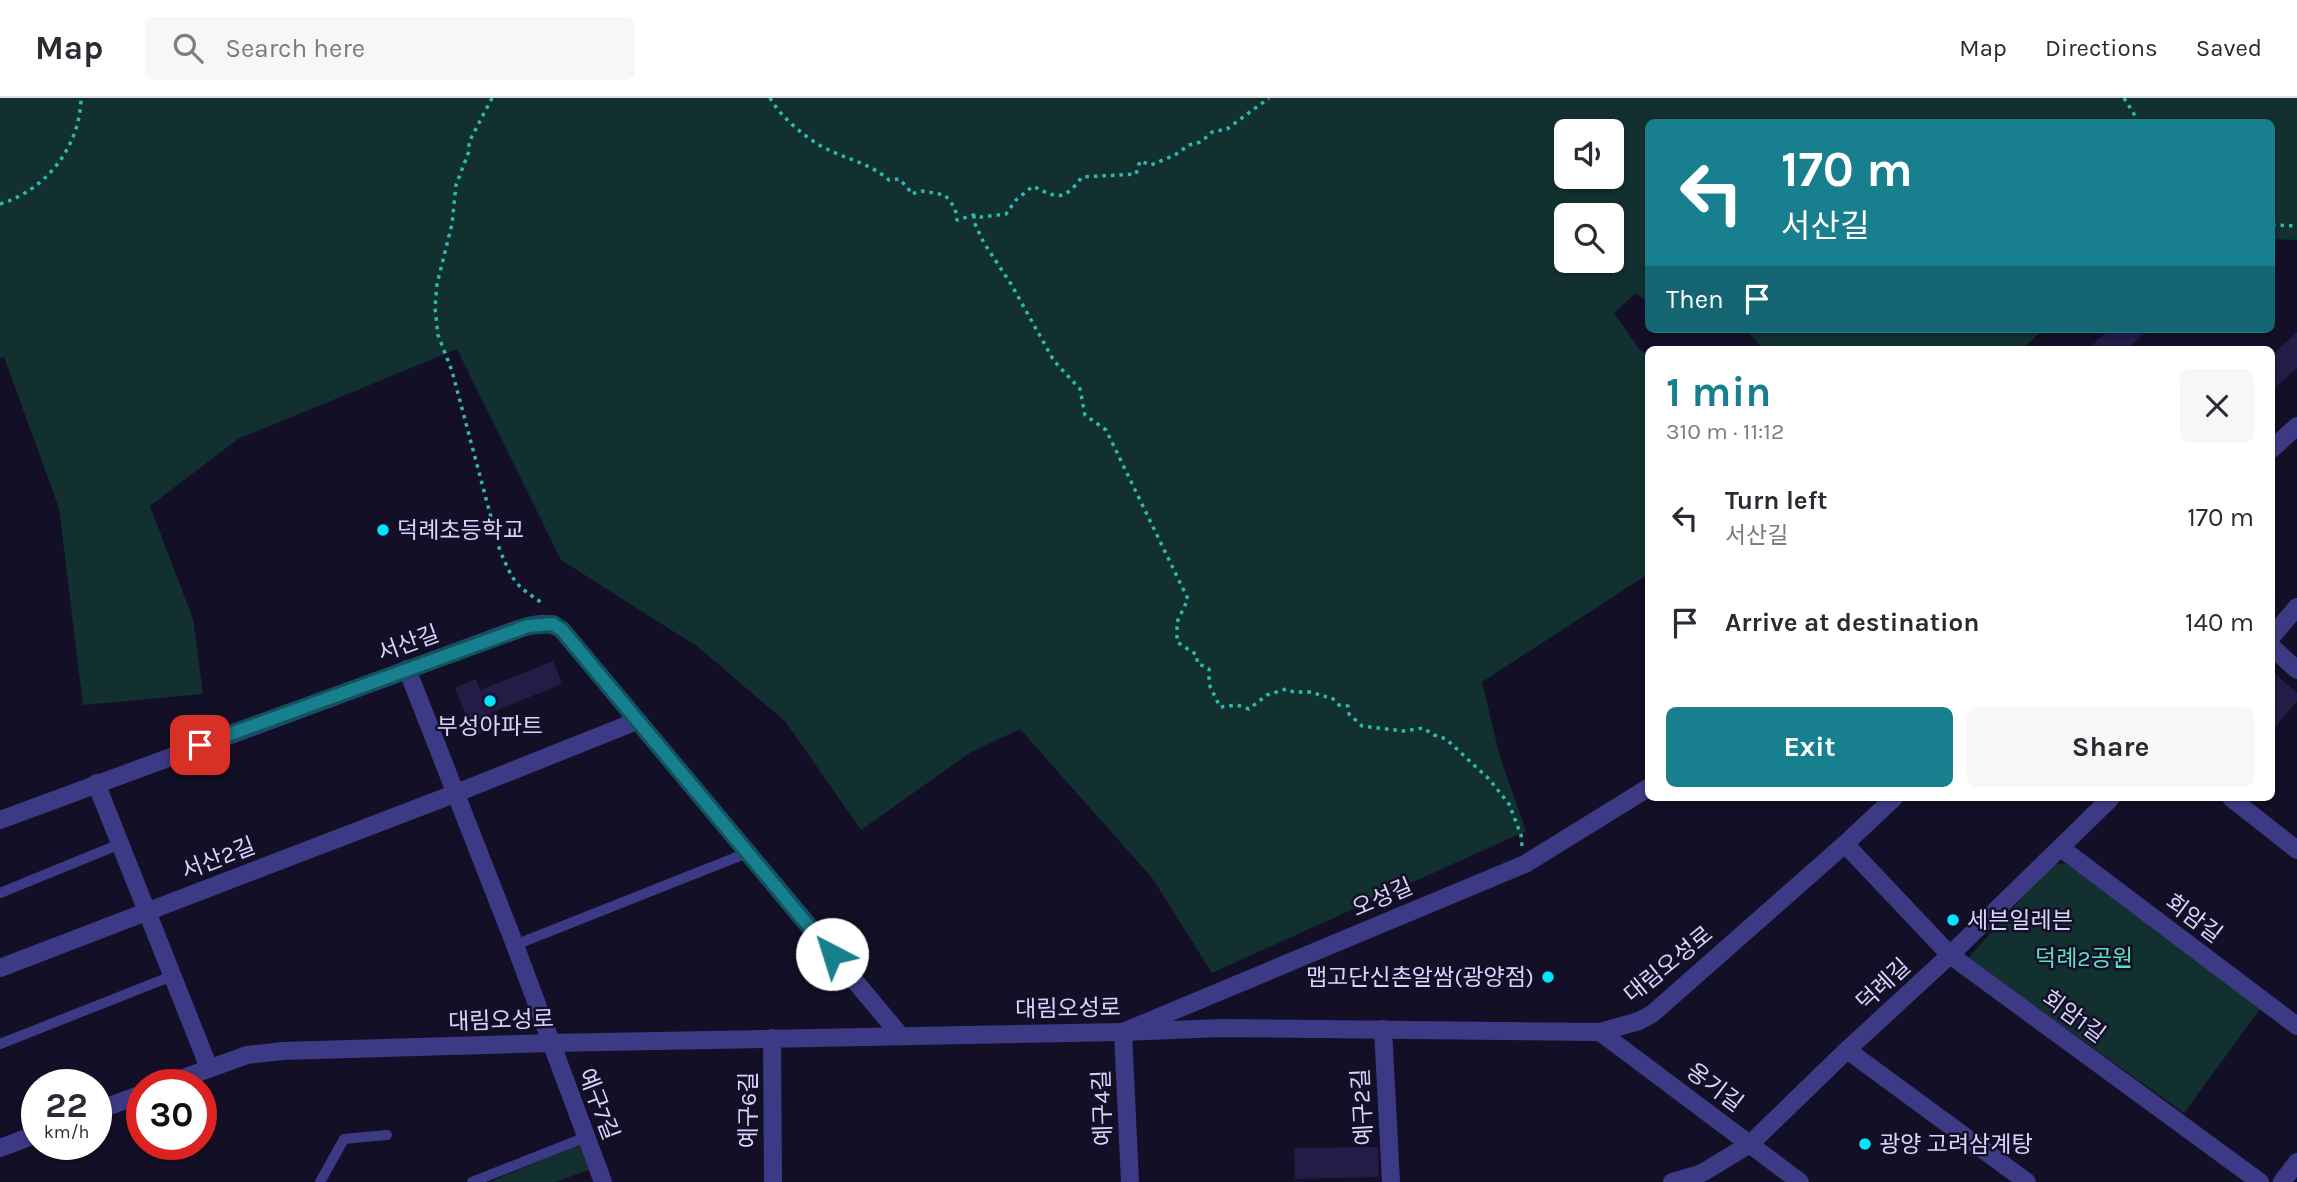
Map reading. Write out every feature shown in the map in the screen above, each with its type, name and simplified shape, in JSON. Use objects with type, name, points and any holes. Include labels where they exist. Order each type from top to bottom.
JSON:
[{"type":"street","points":[[2275,446],[2297,426]]},
{"type":"street","points":[[2275,633],[2297,607]]},
{"type":"street","name":"서산길","points":[[0,820],[528,626],[553,624],[562,630],[900,1035]]},
{"type":"street","points":[[2275,650],[2297,670]]},
{"type":"street","points":[[407,669],[550,1042]]},
{"type":"street","name":"서산2길","points":[[0,968],[637,721]]},
{"type":"street","points":[[96,783],[209,1068]]},
{"type":"street","name":"오성길","points":[[1124,1032],[1525,864],[1645,790]]},
{"type":"street","name":"대림오성로","points":[[209,1068],[247,1055],[283,1051],[550,1042],[1222,1028],[1600,1032],[1639,1021],[1652,1014],[1891,801]]},
{"type":"street","name":"덕례길","points":[[1672,1182],[1702,1173],[1750,1144],[2108,801]]},
{"type":"street","points":[[2235,801],[2297,850]]},
{"type":"street","name":"회암1길","points":[[1845,844],[1950,955],[2260,1182]]},
{"type":"street","name":"회암길","points":[[2061,848],[2297,1026]]},
{"type":"street","name":"예구2길","points":[[1383,1029],[1391,1182]]},
{"type":"street","name":"예구4길","points":[[1124,1032],[1130,1182]]},
{"type":"street","name":"옹기길","points":[[1600,1032],[1800,1182]]},
{"type":"street","name":"예구6길","points":[[772,1038],[772,1182]]},
{"type":"street","name":"예구7길","points":[[550,1042],[603,1182]]},
{"type":"street","points":[[1847,1050],[2027,1182]]},
{"type":"street","points":[[0,1148],[21,1140]]},
{"type":"street","points":[[2282,1182],[2297,1163]]},
{"type":"lane","points":[[0,893],[120,844]]},
{"type":"lane","points":[[515,945],[747,853]]},
{"type":"lane","points":[[0,1044],[172,976]]},
{"type":"lane","points":[[320,1182],[344,1139],[387,1135]]},
{"type":"lane","points":[[472,1182],[586,1137]]},
{"type":"path","points":[[0,204],[43,182],[61,161],[70,144],[81,98]]},
{"type":"path","points":[[492,98],[469,142],[469,151],[456,185],[452,224],[437,284],[435,308],[438,335],[452,371],[500,551],[520,589],[544,604]]},
{"type":"path","points":[[770,98],[800,132],[821,146],[860,162],[889,180],[899,179],[911,194],[922,191],[946,195],[955,208],[957,220],[974,215],[981,217],[1006,214],[1016,200],[1032,186],[1055,197],[1073,189],[1083,177],[1136,174],[1140,161],[1151,165],[1175,155],[1189,145],[1201,142],[1212,132],[1227,129],[1269,98]]},
{"type":"path","points":[[2124,98],[2137,119]]},
{"type":"path","points":[[974,215],[974,222],[984,243],[1011,284],[1054,361],[1080,389],[1085,415],[1106,430],[1188,599],[1177,622],[1177,642],[1197,655],[1197,663],[1209,669],[1209,684],[1220,707],[1237,705],[1249,709],[1267,695],[1286,689],[1293,693],[1311,692],[1321,697],[1331,697],[1339,705],[1348,706],[1349,714],[1362,726],[1403,731],[1423,727],[1446,739],[1489,779],[1509,804],[1524,844],[1518,855]]},
{"type":"path","points":[[2275,225],[2297,226]]},
{"type":"green space","points":[[0,98],[2297,98],[2297,240],[2275,239],[2275,119],[1645,119],[1645,300],[1636,293],[1614,313],[1645,353],[1645,576],[1482,682],[1500,757],[1526,831],[1212,973],[1153,879],[1020,729],[971,752],[861,830],[785,721],[698,647],[561,560],[457,349],[238,439],[150,506],[193,619],[203,694],[83,705],[59,508],[4,357],[0,358]]},
{"type":"green space","points":[[1749,333],[2040,333],[2025,346],[1761,346]]},
{"type":"green space","name":"덕례2공원","points":[[2069,863],[2260,1009],[2184,1113],[1968,958],[2050,867]]},
{"type":"green space","points":[[579,1145],[589,1170],[555,1182],[489,1182]]},
{"type":"building","points":[[2297,332],[2297,368],[2275,388],[2275,352]]},
{"type":"building","points":[[2106,333],[2145,333],[2130,346],[2091,346]]},
{"type":"building","name":"부성아파트","points":[[553,661],[562,684],[490,713],[496,727],[474,736],[455,688],[476,679],[480,690]]},
{"type":"building","points":[[2275,674],[2297,693],[2297,701],[2275,727]]},
{"type":"building","points":[[1378,1147],[1379,1177],[1295,1179],[1294,1148]]},
{"type":"place","name":"덕례초등학교","points":[[383,530]]},
{"type":"place","name":"부성아파트","points":[[490,701]]},
{"type":"place","name":"세븐일레븐","points":[[1953,920]]},
{"type":"place","name":"맵고단신촌알쌈(광양점)","points":[[1548,977]]},
{"type":"place","name":"광양 고려삼계탕","points":[[1865,1144]]},
{"type":"route","points":[[200,745],[528,626],[553,624],[562,630],[832,954]]}]
